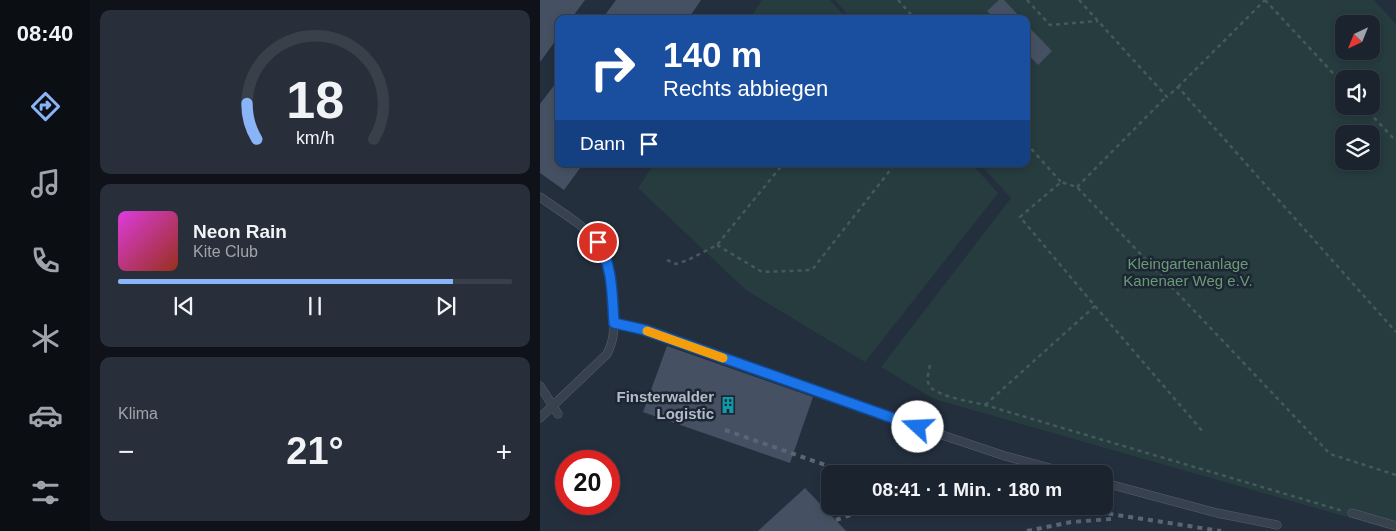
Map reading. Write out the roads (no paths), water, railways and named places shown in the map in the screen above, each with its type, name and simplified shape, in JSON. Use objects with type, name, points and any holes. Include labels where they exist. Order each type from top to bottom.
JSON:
[{"type":"lane","points":[[540,197],[584,228],[598,242],[605,253],[609,270],[614,323],[611,346],[607,354],[540,418]]},
{"type":"lane","points":[[614,323],[645,330],[927,430],[1038,465]]},
{"type":"lane","points":[[540,386],[558,414]]},
{"type":"lane","points":[[1113,485],[1217,513],[1277,525]]},
{"type":"lane","points":[[1352,513],[1396,526]]},
{"type":"railway","points":[[725,430],[825,465]]},
{"type":"railway","points":[[1113,514],[1221,531]]},
{"type":"railway","points":[[836,520],[850,515]]},
{"type":"railway","points":[[1027,531],[1071,522],[1111,519]]},
{"type":"place","name":"Finsterwalder Logistic","points":[[728,405]]},
{"type":"park label","name":"Kleingartenanlage Kanenaer Weg e.V.","points":[[1188,272]]}]
